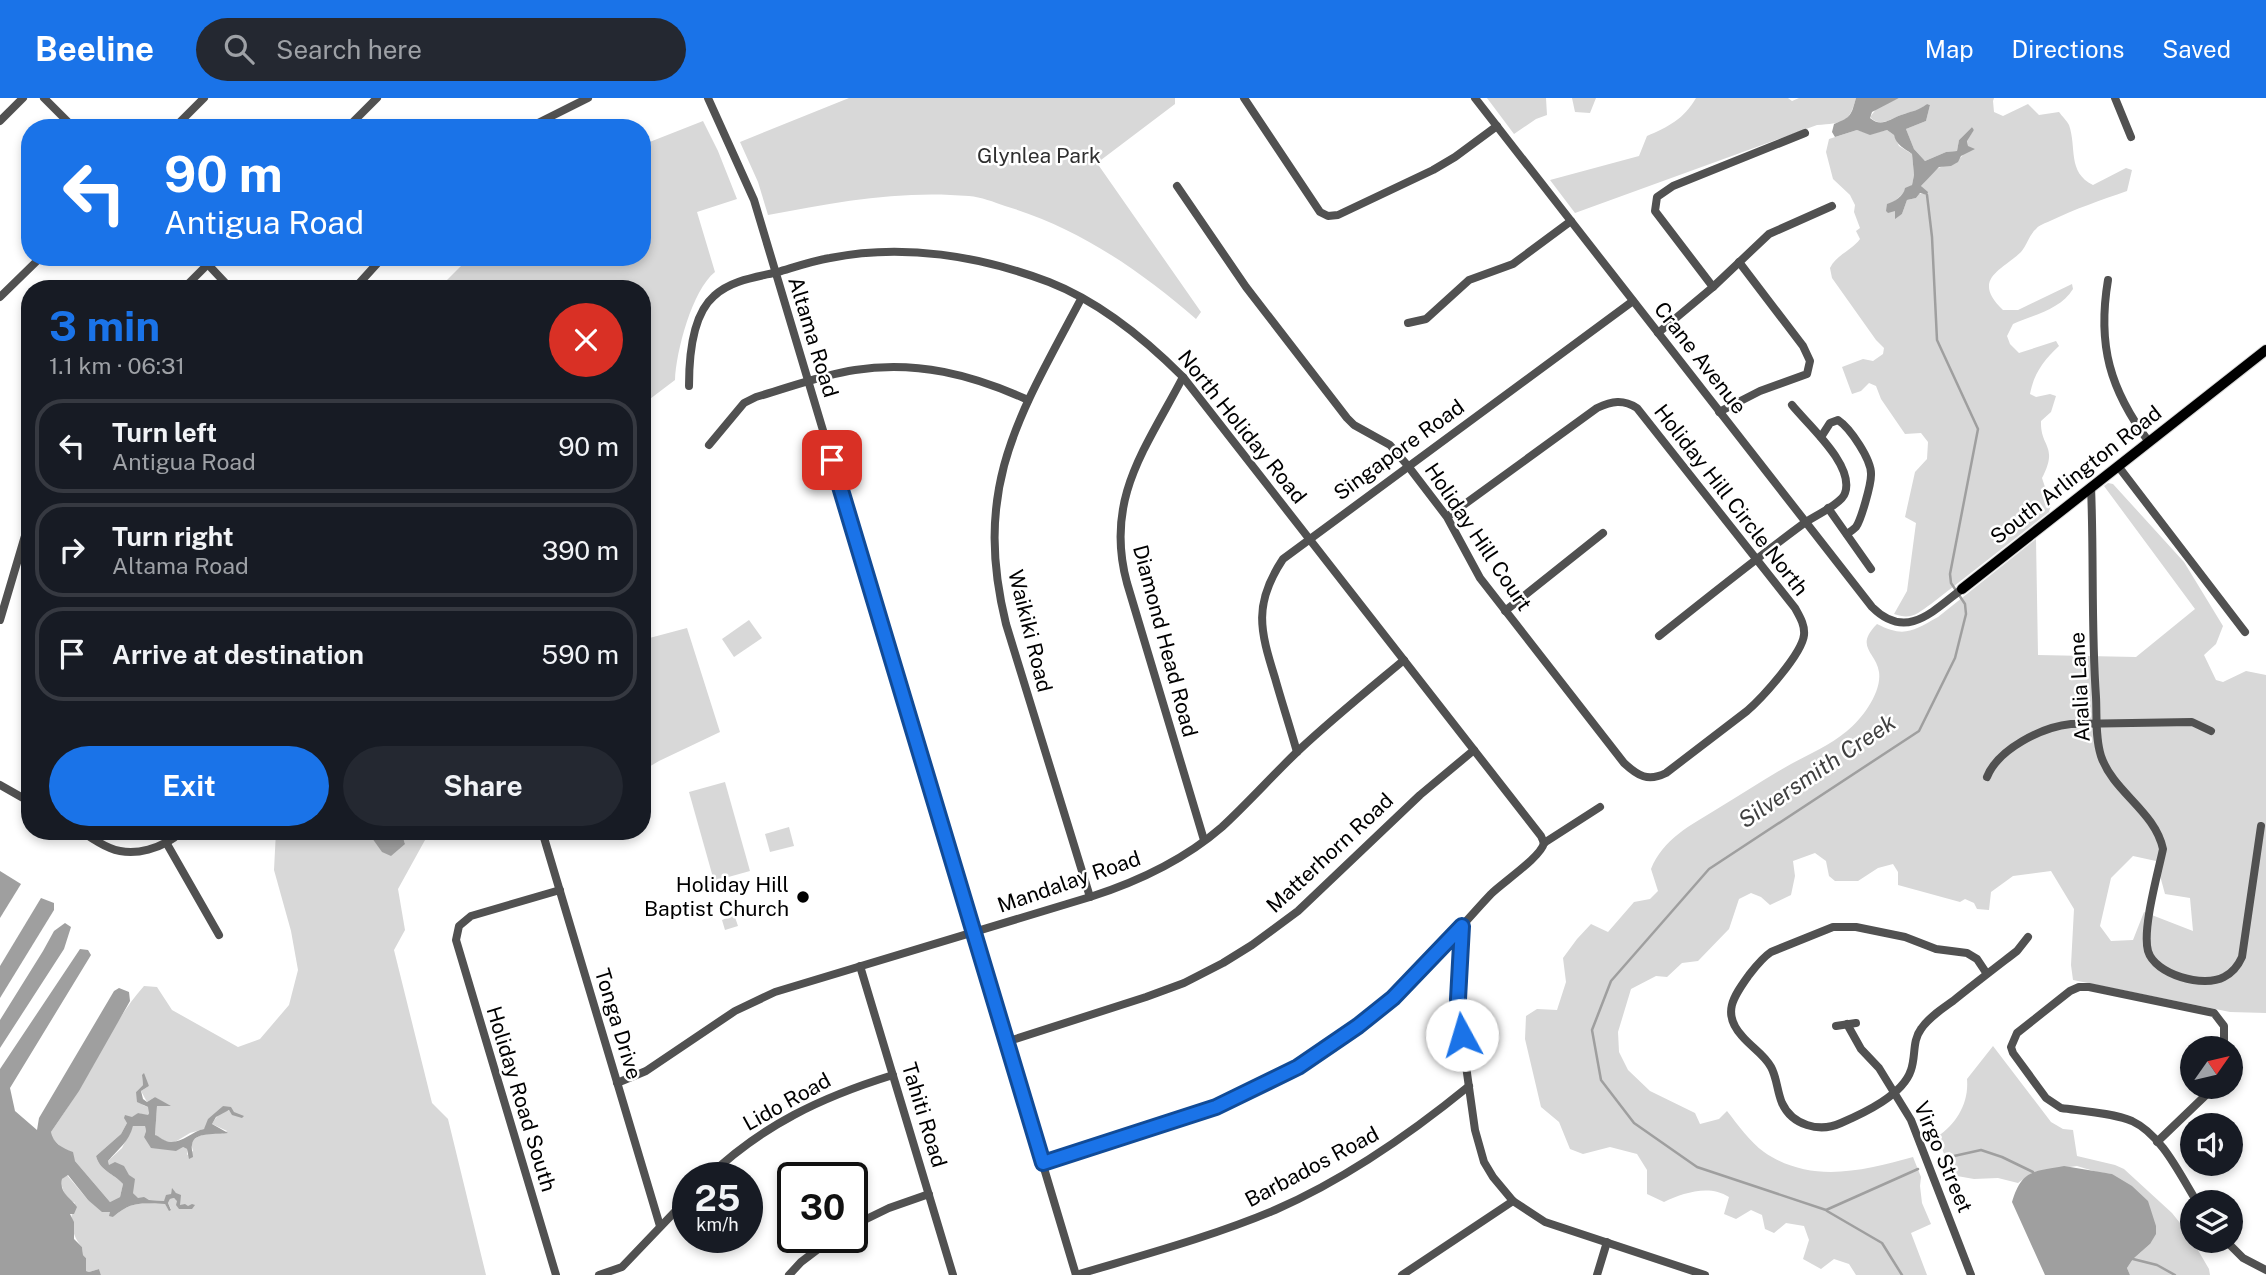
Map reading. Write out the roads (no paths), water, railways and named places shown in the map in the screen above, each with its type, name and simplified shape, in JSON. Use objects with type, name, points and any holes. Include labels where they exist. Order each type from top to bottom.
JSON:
[{"type":"main road","name":"South Arlington Road","points":[[1957,592],[2266,350]]},
{"type":"street","points":[[0,121],[23,98]]},
{"type":"street","points":[[44,98],[65,119]]},
{"type":"street","points":[[183,119],[204,98]]},
{"type":"street","points":[[356,119],[377,98]]},
{"type":"street","points":[[543,119],[572,101],[588,98]]},
{"type":"street","name":"Altama Road","points":[[708,98],[751,192],[1076,1275]]},
{"type":"street","points":[[1244,98],[1320,212],[1328,216],[1338,215],[1433,170],[1497,126]]},
{"type":"street","name":"Crane Avenue","points":[[1475,98],[1872,607],[1889,621],[1906,624]]},
{"type":"street","points":[[2115,98],[2131,137]]},
{"type":"street","points":[[1713,287],[1655,211],[1657,197],[1673,186],[1805,133]]},
{"type":"street","name":"Holiday Hill Court","points":[[1177,186],[1247,287],[1347,418],[1390,445],[1408,466],[1447,517],[1480,578],[1505,611],[1625,763],[1635,773],[1647,778]]},
{"type":"street","points":[[1658,332],[1713,287],[1769,234],[1832,206]]},
{"type":"street","points":[[1408,323],[1426,319],[1469,280],[1513,264],[1571,221]]},
{"type":"street","name":"North Holiday Road","points":[[689,386],[689,355],[703,312],[712,297],[735,283],[830,258],[884,252],[922,252],[986,262],[1052,283],[1145,341],[1183,377],[1541,836],[1544,844]]},
{"type":"street","points":[[1719,412],[1760,391],[1807,374],[1810,361],[1803,346],[1739,262]]},
{"type":"street","points":[[0,297],[32,266]]},
{"type":"street","points":[[190,280],[201,266]]},
{"type":"street","points":[[210,266],[223,280]]},
{"type":"street","points":[[362,280],[375,266]]},
{"type":"street","points":[[2108,280],[2103,327],[2108,363],[2121,400],[2149,442]]},
{"type":"street","name":"Waikiki Road","points":[[1081,299],[1015,429],[1003,465],[993,536],[996,573],[1006,624],[1090,897]]},
{"type":"street","name":"Singapore Road","points":[[1297,752],[1262,637],[1264,595],[1272,575],[1283,559],[1633,301]]},
{"type":"street","points":[[709,445],[744,403],[756,397],[854,370],[879,367],[925,368],[985,381],[1028,400]]},
{"type":"street","name":"Diamond Head Road","points":[[1183,377],[1129,484],[1122,509],[1119,547],[1127,583],[1204,840]]},
{"type":"street","name":"Holiday Hill Circle North","points":[[1447,517],[1597,408],[1620,401],[1637,408],[1795,608],[1804,631],[1800,647],[1760,700],[1667,774],[1647,778]]},
{"type":"street","points":[[1659,636],[1806,522],[1839,501],[1845,493],[1846,479],[1832,451],[1792,405]]},
{"type":"street","points":[[1821,437],[1830,423],[1838,420],[1861,448],[1869,463],[1871,475],[1861,513],[1856,527],[1847,534]]},
{"type":"street","points":[[2118,466],[2245,632]]},
{"type":"street","name":"Aralia Lane","points":[[2091,487],[2098,739],[2107,769],[2149,820],[2161,841],[2163,849],[2146,936],[2148,954],[2160,969],[2178,976],[2208,981],[2224,978],[2238,965],[2242,957],[2261,826]]},
{"type":"street","points":[[1828,508],[1871,569]]},
{"type":"street","points":[[1505,611],[1604,533]]},
{"type":"street","points":[[0,620],[21,549]]},
{"type":"street","name":"South Arlington Road","points":[[1906,624],[1925,616],[1957,592]]},
{"type":"street","name":"Mandalay Road","points":[[617,1083],[646,1071],[735,1011],[775,992],[1090,897],[1151,873],[1221,827],[1333,719],[1404,660]]},
{"type":"street","points":[[1987,777],[1992,764],[1999,758],[2054,726],[2192,722],[2211,730]]},
{"type":"street","name":"Matterhorn Road","points":[[1006,1042],[1184,983],[1252,945],[1298,911],[1420,794],[1474,750]]},
{"type":"street","points":[[0,785],[21,797]]},
{"type":"street","points":[[1043,1163],[1206,1111],[1298,1067],[1393,998],[1491,894],[1539,854],[1544,844],[1600,807]]},
{"type":"street","points":[[96,840],[111,849],[123,851],[152,849],[172,840]]},
{"type":"street","name":"Tonga Drive","points":[[545,840],[660,1226]]},
{"type":"street","points":[[167,844],[219,936]]},
{"type":"street","name":"Holiday Road South","points":[[556,1275],[456,940],[459,926],[471,916],[560,890]]},
{"type":"street","points":[[1462,926],[1458,999],[1469,1086],[1475,1130],[1484,1162],[1497,1183],[1513,1201],[1545,1222],[1705,1275]]},
{"type":"street","points":[[1987,974],[1977,959],[1967,954],[1936,949],[1905,937],[1856,927],[1833,927],[1763,957],[1735,993],[1731,1013],[1734,1026],[1771,1066],[1783,1104],[1791,1116],[1813,1127],[1840,1124],[1895,1093],[1908,1079],[1915,1041],[1920,1030],[2017,951],[2028,937]]},
{"type":"street","name":"Tahiti Road","points":[[860,966],[953,1275]]},
{"type":"street","points":[[2190,1190],[2157,1142],[2139,1125],[2052,1104],[2011,1047],[2017,1033],[2070,991],[2079,987],[2214,1013],[2224,1027],[2224,1036]]},
{"type":"street","name":"Virgo Street","points":[[1836,1026],[1852,1023],[1861,1049],[1879,1069],[1911,1120],[1971,1275]]},
{"type":"street","name":"Lido Road","points":[[726,1162],[744,1146],[799,1111],[847,1089],[893,1075]]},
{"type":"street","name":"Barbados Road","points":[[1076,1275],[1223,1230],[1301,1198],[1384,1150],[1469,1086]]},
{"type":"street","points":[[2157,1142],[2202,1099]]},
{"type":"street","points":[[868,1218],[929,1194]]},
{"type":"street","points":[[1402,1275],[1513,1201]]},
{"type":"street","points":[[599,1275],[622,1267],[672,1214]]},
{"type":"street","points":[[1597,1275],[1607,1242]]},
{"type":"street","points":[[789,1275],[813,1253]]},
{"type":"street","points":[[2238,1253],[2266,1270]]},
{"type":"waterway","name":"Silversmith Creek","points":[[1918,1169],[1826,1210],[1697,1167],[1634,1123],[1601,1080],[1592,1030],[1611,981],[1709,869],[1919,731],[1955,658],[1966,614],[1965,604],[1951,583],[1950,574],[1978,429],[1937,340],[1927,195]]},
{"type":"waterway","name":"Silversmith Creek","points":[[1945,1158],[1981,1150],[2033,1172]]},
{"type":"waterway","points":[[1827,1211],[1882,1243],[1902,1275]]},
{"type":"waterway","name":"Silversmith Creek","points":[[2133,1259],[2157,1265],[2175,1275]]},
{"type":"place","name":"Holiday Hill Baptist Church","points":[[803,897]]},
{"type":"park label","name":"Glynlea Park","points":[[1039,156]]}]
